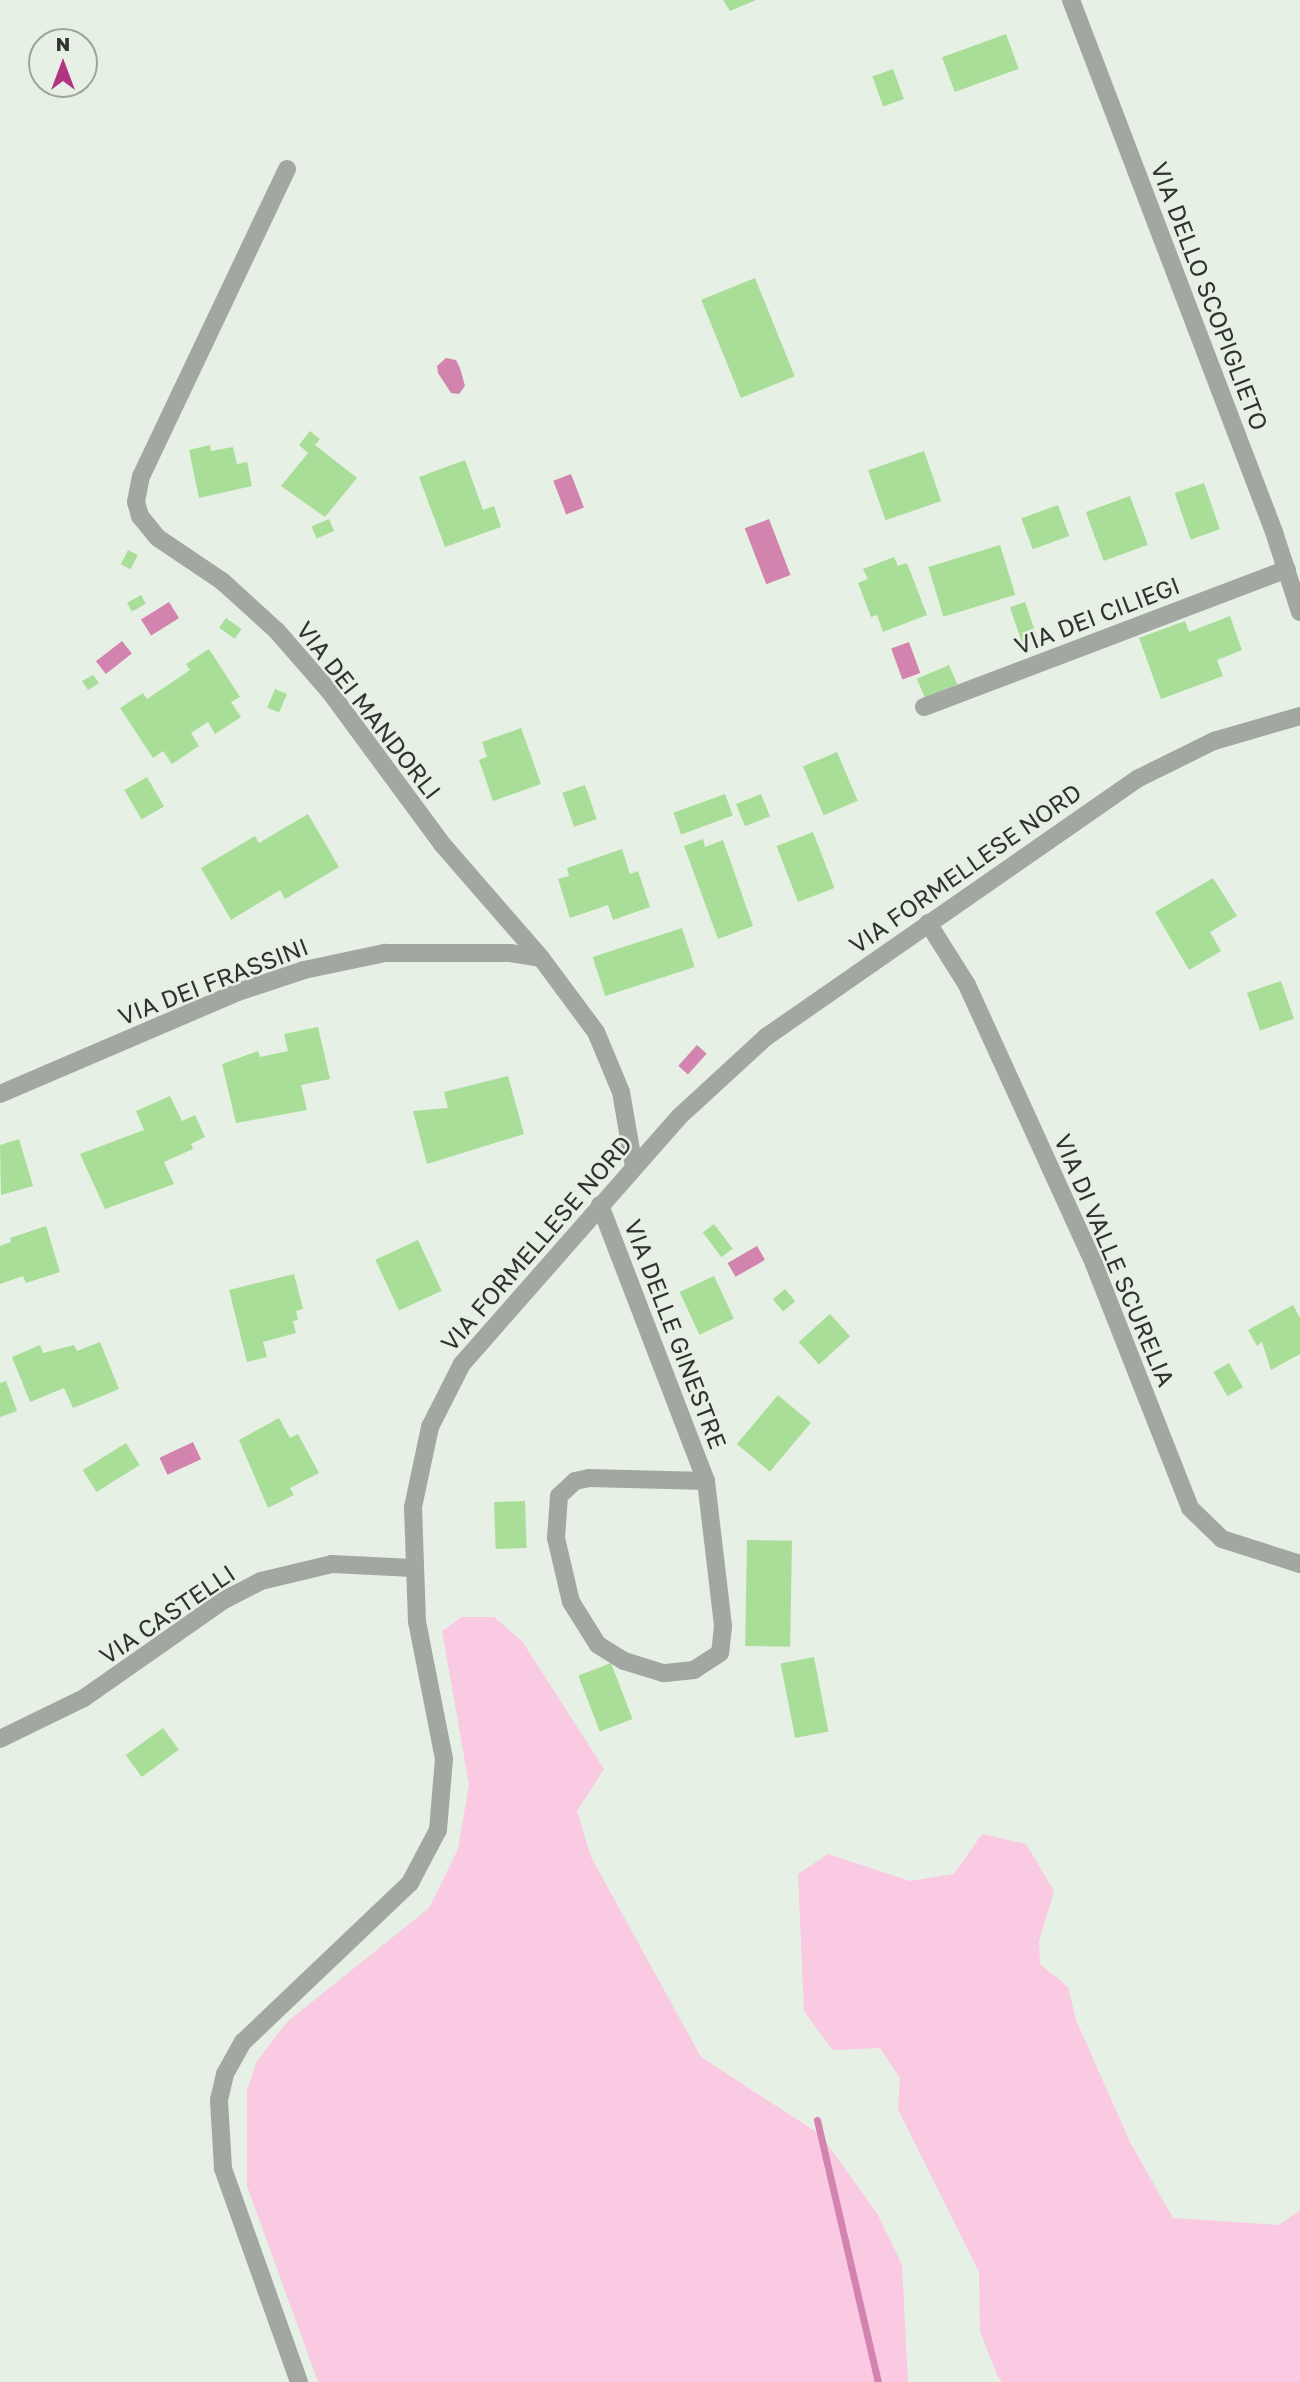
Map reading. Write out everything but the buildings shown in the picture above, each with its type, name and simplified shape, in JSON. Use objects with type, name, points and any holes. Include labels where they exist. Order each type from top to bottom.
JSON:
[{"type":"street","name":"VIA DELLO SCOPIGLIETO","points":[[1071,0],[1287,569],[1300,612]]},
{"type":"street","name":"VIA DEI MANDORLI","points":[[288,169],[141,476],[136,502],[140,516],[158,538],[222,581],[277,631],[330,692],[442,844],[541,958],[582,1011],[604,1049],[625,1105],[634,1167]]},
{"type":"street","name":"VIA DEI CILIEGI","points":[[923,707],[1287,569]]},
{"type":"street","name":"VIA FORMELLESE NORD","points":[[299,2382],[223,2168],[219,2101],[230,2063],[251,2032],[404,1890],[433,1846],[444,1802],[444,1759],[419,1633],[413,1568],[416,1482],[426,1438],[444,1396],[485,1334],[634,1167],[753,1048],[928,923],[1156,768],[1214,741],[1300,716]]},
{"type":"street","name":"VIA DI VALLE SCURELIA","points":[[928,923],[967,985],[1098,1273],[1190,1508],[1222,1539],[1300,1564]]},
{"type":"street","name":"VIA DEI FRASSINI","points":[[0,1094],[238,992],[304,970],[385,953],[495,952],[541,958]]},
{"type":"street","name":"VIA DELLE GINESTRE","points":[[600,1205],[706,1481],[723,1626],[720,1653],[707,1665],[682,1672],[650,1671],[624,1661],[598,1645],[571,1602],[556,1538],[559,1496],[575,1481],[589,1478],[706,1481]]},
{"type":"street","name":"VIA CASTELLI","points":[[0,1739],[84,1699],[224,1600],[261,1581],[332,1564],[413,1568]]},
{"type":"shaded area","points":[[446,358],[456,360],[460,368],[465,386],[459,394],[451,393],[438,373],[437,366]]},
{"type":"shaded area","points":[[571,474],[584,508],[566,514],[553,481]]},
{"type":"shaded area","points":[[769,519],[791,575],[766,584],[745,528]]},
{"type":"shaded area","points":[[169,602],[179,618],[151,636],[141,619]]},
{"type":"shaded area","points":[[122,641],[132,654],[106,674],[96,661]]},
{"type":"shaded area","points":[[909,642],[920,673],[902,680],[891,648]]},
{"type":"shaded area","points":[[697,1045],[707,1054],[688,1075],[678,1066]]},
{"type":"shaded area","points":[[757,1246],[765,1260],[736,1277],[728,1263]]},
{"type":"shaded area","points":[[193,1442],[201,1459],[167,1475],[159,1458]]},
{"type":"shaded area","points":[[462,1617],[494,1617],[522,1641],[604,1769],[577,1811],[591,1857],[701,2057],[821,2135],[878,2215],[902,2265],[908,2382],[318,2382],[247,2186],[247,2090],[257,2061],[287,2022],[429,1908],[458,1849],[469,1785],[442,1631]]},
{"type":"shaded area","points":[[982,1834],[1026,1844],[1054,1891],[1039,1941],[1040,1964],[1068,1987],[1076,2020],[1130,2142],[1173,2218],[1279,2225],[1300,2210],[1300,2382],[1002,2382],[997,2375],[980,2331],[979,2272],[898,2109],[900,2078],[880,2048],[832,2050],[804,2011],[798,1874],[828,1854],[910,1881],[954,1874]]},
{"type":"waterway","points":[[817,2120],[878,2382]]}]
